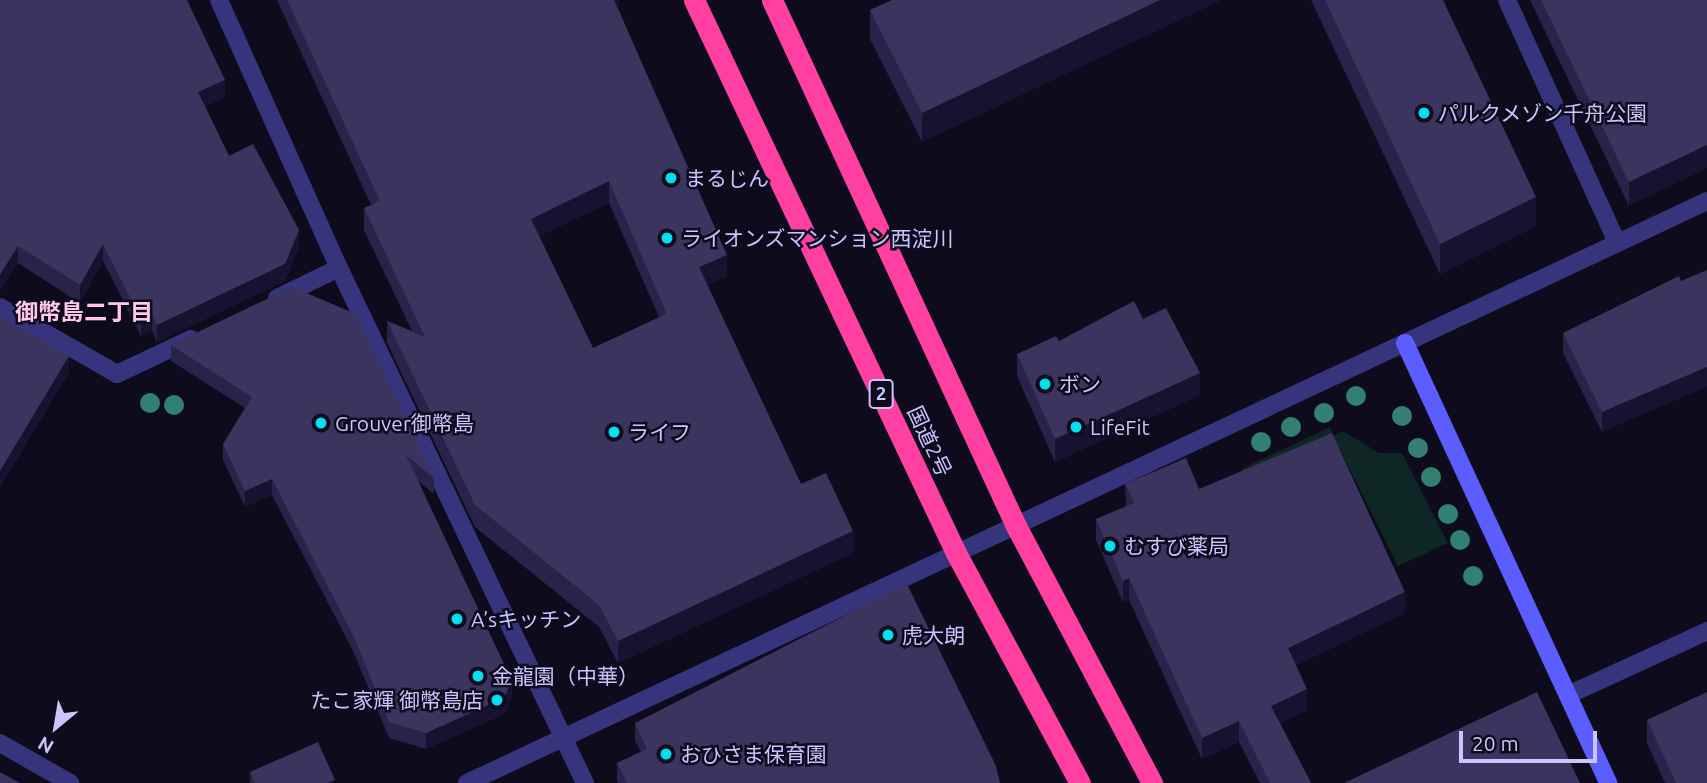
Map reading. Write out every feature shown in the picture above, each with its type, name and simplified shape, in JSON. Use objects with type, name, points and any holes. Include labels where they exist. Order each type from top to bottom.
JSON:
[{"type":"highway","name":"国道2号","points":[[694,0],[956,553],[1080,783]]},
{"type":"highway","name":"国道2号","points":[[772,0],[1016,526],[1153,783]]},
{"type":"street","points":[[219,0],[339,268],[585,783]]},
{"type":"street","points":[[1507,0],[1617,243]]},
{"type":"street","points":[[467,783],[1707,201]]},
{"type":"street","points":[[253,309],[339,268]]},
{"type":"street","points":[[0,307],[117,374],[216,327]]},
{"type":"street","points":[[1405,342],[1608,783]]},
{"type":"street","points":[[1568,695],[1707,631]]},
{"type":"street","points":[[0,743],[70,783]]},
{"type":"green space","points":[[1330,427],[1334,436],[1343,431],[1379,453],[1402,453],[1448,543],[1398,566],[1340,450],[1248,482],[1241,469]]},
{"type":"building","points":[[0,0],[187,0],[225,80],[198,92],[229,156],[253,144],[299,230],[285,264],[157,325],[152,314],[141,319],[103,244],[80,285],[18,246],[0,275]]},
{"type":"building","points":[[287,0],[614,0],[727,255],[699,267],[801,484],[826,473],[853,531],[618,641],[599,605],[475,505],[387,321],[425,337],[364,208],[380,201]],"holes":[[[609,181],[667,314],[593,348],[531,219]]]},
{"type":"building","points":[[892,0],[1160,0],[922,113],[870,10]]},
{"type":"building","name":"パルクメゾン千舟公園","points":[[1325,0],[1443,0],[1536,197],[1440,244]]},
{"type":"building","points":[[1541,0],[1707,0],[1707,145],[1629,182]]},
{"type":"building","points":[[1707,270],[1707,367],[1602,412],[1563,333],[1679,276],[1681,281]]},
{"type":"building","points":[[292,287],[356,314],[434,478],[406,455],[512,681],[504,698],[426,733],[389,722],[353,635],[272,479],[245,491],[223,444],[252,397],[171,345]]},
{"type":"building","points":[[1134,301],[1143,319],[1166,308],[1200,373],[1055,439],[1017,354],[1056,336],[1059,341]]},
{"type":"building","points":[[0,317],[69,356],[0,471]]},
{"type":"building","points":[[1332,433],[1405,592],[1288,648],[1307,689],[1271,706],[1311,783],[1270,783],[1239,721],[1202,738],[1129,578],[1123,581],[1096,519],[1134,503],[1125,484],[1186,458],[1199,489]]},
{"type":"building","points":[[907,584],[996,766],[1000,783],[627,783],[617,763],[647,749],[635,723]]},
{"type":"building","points":[[1537,692],[1580,783],[1344,783]]},
{"type":"building","points":[[1707,692],[1707,783],[1676,783],[1647,720]]},
{"type":"building","points":[[318,742],[335,780],[327,783],[255,783],[250,772]]},
{"type":"building","points":[[0,772],[20,783],[0,783]]},
{"type":"place","name":"パルクメゾン千舟公園","points":[[1424,113]]},
{"type":"place","name":"まるじん","points":[[671,178]]},
{"type":"place","name":"ライオンズマンション西淀川","points":[[667,238]]},
{"type":"place","name":"ボン","points":[[1045,384]]},
{"type":"place","name":"Grouver御幣島","points":[[321,423]]},
{"type":"place","name":"LifeFit","points":[[1076,427]]},
{"type":"place","name":"ライフ","points":[[614,432]]},
{"type":"place","name":"むすび薬局","points":[[1110,546]]},
{"type":"place","name":"A’sキッチン","points":[[457,619]]},
{"type":"place","name":"虎大朗","points":[[888,635]]},
{"type":"place","name":"金龍園（中華）","points":[[478,676]]},
{"type":"place","name":"たこ家輝 御幣島店","points":[[497,700]]},
{"type":"place","name":"おひさま保育園","points":[[666,754]]},
{"type":"district","name":"御幣島二丁目","points":[[84,312]]}]
